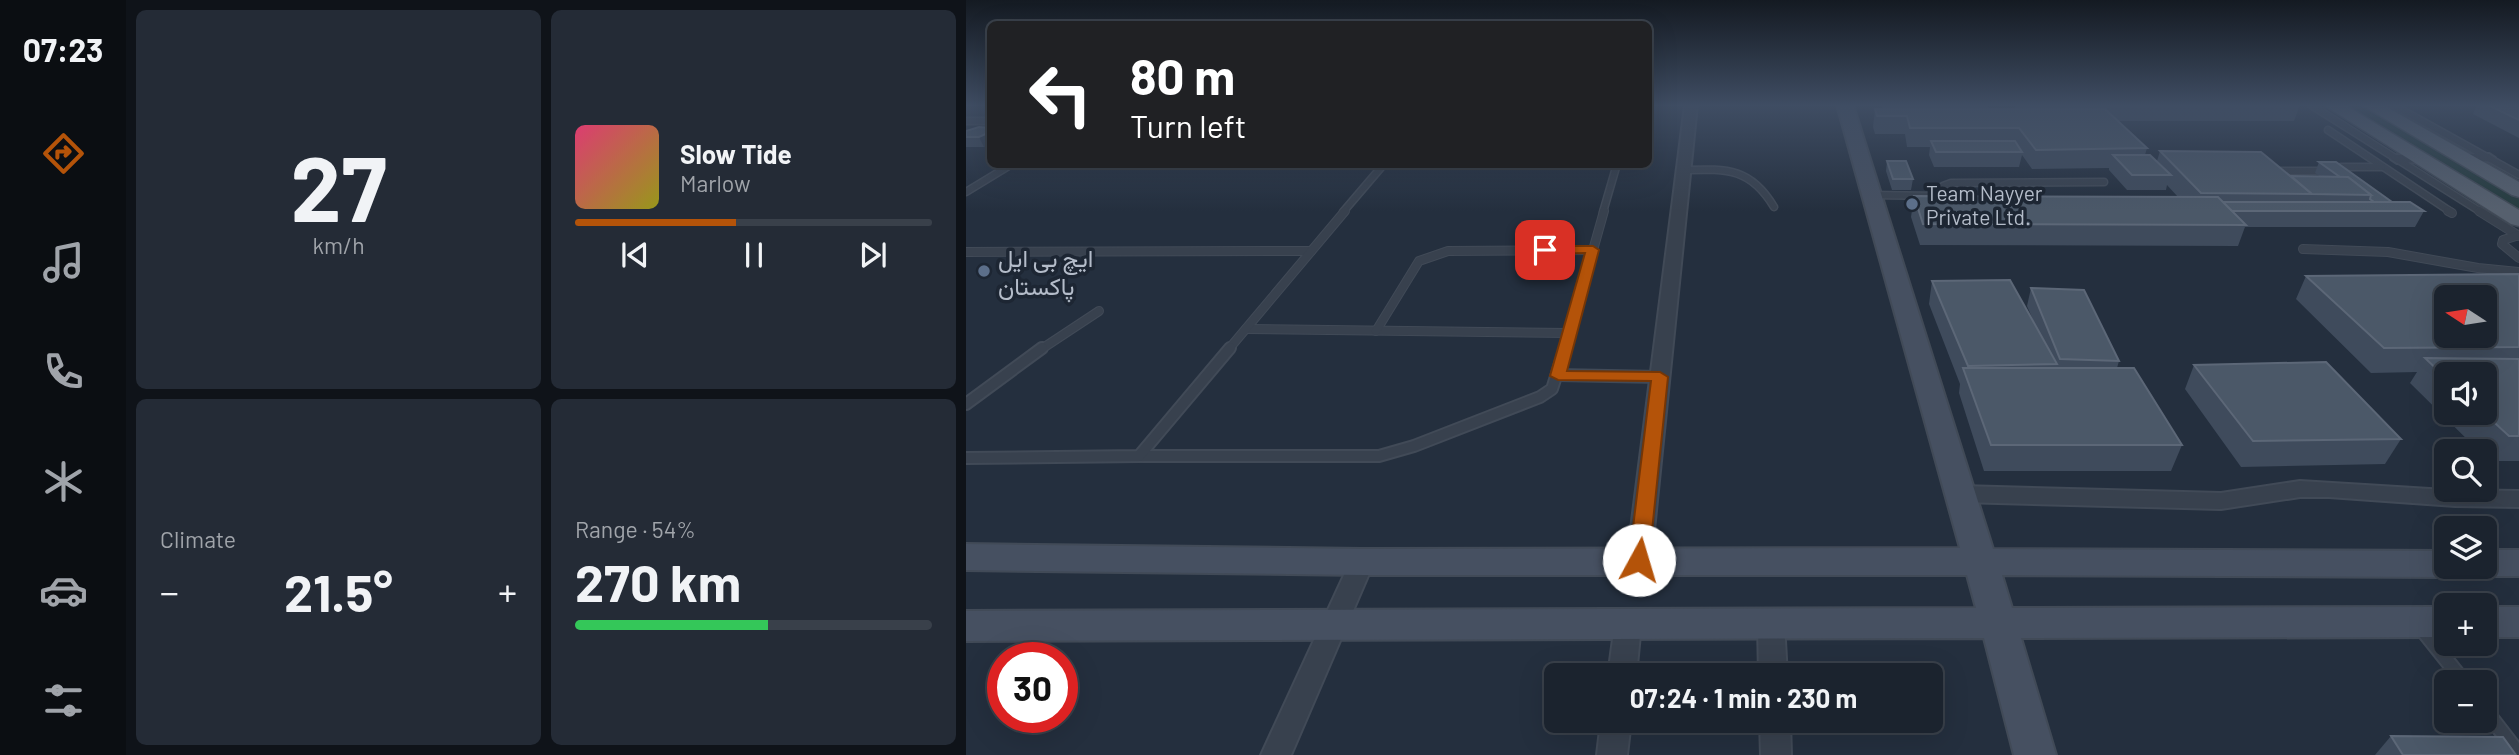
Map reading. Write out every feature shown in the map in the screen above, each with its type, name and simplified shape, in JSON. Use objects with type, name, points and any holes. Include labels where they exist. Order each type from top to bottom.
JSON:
[{"type":"main road","points":[[1855,140],[1961,494],[2035,755]]},
{"type":"main road","points":[[2380,140],[2409,162],[2519,219]]},
{"type":"main road","points":[[2432,140],[2519,191]]},
{"type":"main road","points":[[966,557],[1362,562],[1639,560],[2434,564]]},
{"type":"main road","points":[[2497,564],[2519,563]]},
{"type":"main road","points":[[966,626],[2432,622]]},
{"type":"main road","points":[[2497,622],[2519,622]]},
{"type":"street","points":[[1639,560],[1687,140]]},
{"type":"street","points":[[2463,158],[2489,158]]},
{"type":"street","points":[[1961,494],[2221,501],[2301,489],[2329,489],[2455,498],[2519,499]]},
{"type":"street","points":[[1276,755],[1362,562]]},
{"type":"street","points":[[1771,623],[1773,663]]},
{"type":"street","points":[[1624,663],[1628,624]]},
{"type":"street","points":[[1612,755],[1615,733]]},
{"type":"street","points":[[1775,733],[1776,755]]},
{"type":"lane","points":[[2343,140],[2452,213]]},
{"type":"lane","points":[[2372,140],[2409,162],[2519,236]]},
{"type":"lane","points":[[2457,140],[2519,175]]},
{"type":"lane","points":[[2333,162],[2357,179]]},
{"type":"lane","points":[[2258,171],[2383,167],[2409,162]]},
{"type":"lane","points":[[966,192],[1005,168]]},
{"type":"lane","points":[[1139,456],[1381,168]]},
{"type":"lane","points":[[966,458],[1379,456],[1415,446],[1540,397],[1552,389],[1558,376],[1616,168]]},
{"type":"lane","points":[[1683,170],[1722,170],[1755,179],[1765,189],[1774,207]]},
{"type":"lane","points":[[2284,171],[2299,183]]},
{"type":"lane","points":[[1940,196],[1944,186],[1951,183],[2104,182]]},
{"type":"lane","points":[[1870,195],[1940,196],[1955,204]]},
{"type":"lane","points":[[2519,236],[2503,240],[2502,244],[2519,258]]},
{"type":"lane","points":[[1376,331],[1419,261],[1429,255],[1448,251],[1593,250]]},
{"type":"lane","points":[[2303,250],[2388,252],[2478,268],[2519,272]]},
{"type":"lane","points":[[966,252],[1311,251]]},
{"type":"lane","points":[[966,404],[1045,346],[1099,311]]},
{"type":"lane","points":[[1245,329],[1568,333]]},
{"type":"lane","points":[[1558,376],[1660,377]]},
{"type":"lane","points":[[2432,622],[2458,670]]},
{"type":"lane","points":[[2497,726],[2519,754]]},
{"type":"green space","points":[[2401,140],[2421,140],[2519,199],[2519,212]]},
{"type":"building","points":[[2028,140],[2139,140],[2147,148],[2036,150]]},
{"type":"building","points":[[1931,141],[2015,141],[2022,152],[1936,152]]},
{"type":"building","points":[[2160,151],[2261,152],[2312,194],[2201,193]]},
{"type":"building","points":[[2113,155],[2150,155],[2171,175],[2132,175]]},
{"type":"building","points":[[1887,161],[1906,161],[1913,179],[1893,179]]},
{"type":"building","points":[[2319,162],[2336,162],[2392,202],[2374,202],[2370,199],[2371,195],[2348,177],[2340,177]]},
{"type":"building","points":[[2291,176],[2348,177],[2371,195],[2312,194]]},
{"type":"building","points":[[1914,196],[2218,197],[2246,225],[1923,224]]},
{"type":"building","points":[[2223,202],[2410,202],[2424,211],[2232,211]]},
{"type":"building","points":[[2519,274],[2519,347],[2497,347],[2497,285],[2434,285],[2434,348],[2384,348],[2306,276]]},
{"type":"building","points":[[2010,280],[2057,364],[1968,366],[1932,281]]},
{"type":"building","points":[[2031,288],[2084,290],[2119,361],[2060,359]]},
{"type":"building","points":[[2425,358],[2519,359],[2519,436],[2509,436],[2497,425],[2497,362],[2434,362],[2434,367]]},
{"type":"building","points":[[2326,362],[2401,439],[2253,441],[2194,365]]},
{"type":"building","points":[[1963,368],[2134,368],[2182,445],[1991,445]]},
{"type":"building","points":[[2391,736],[2503,737],[2516,755],[2403,755]]},
{"type":"place","name":"Team Nayyer Private Ltd.","points":[[1912,204]]},
{"type":"place","name":"ایچ بی ایل پاکستان","points":[[984,271]]},
{"type":"route","points":[[1545,250],[1593,250],[1558,376],[1660,377],[1639,560]]}]
